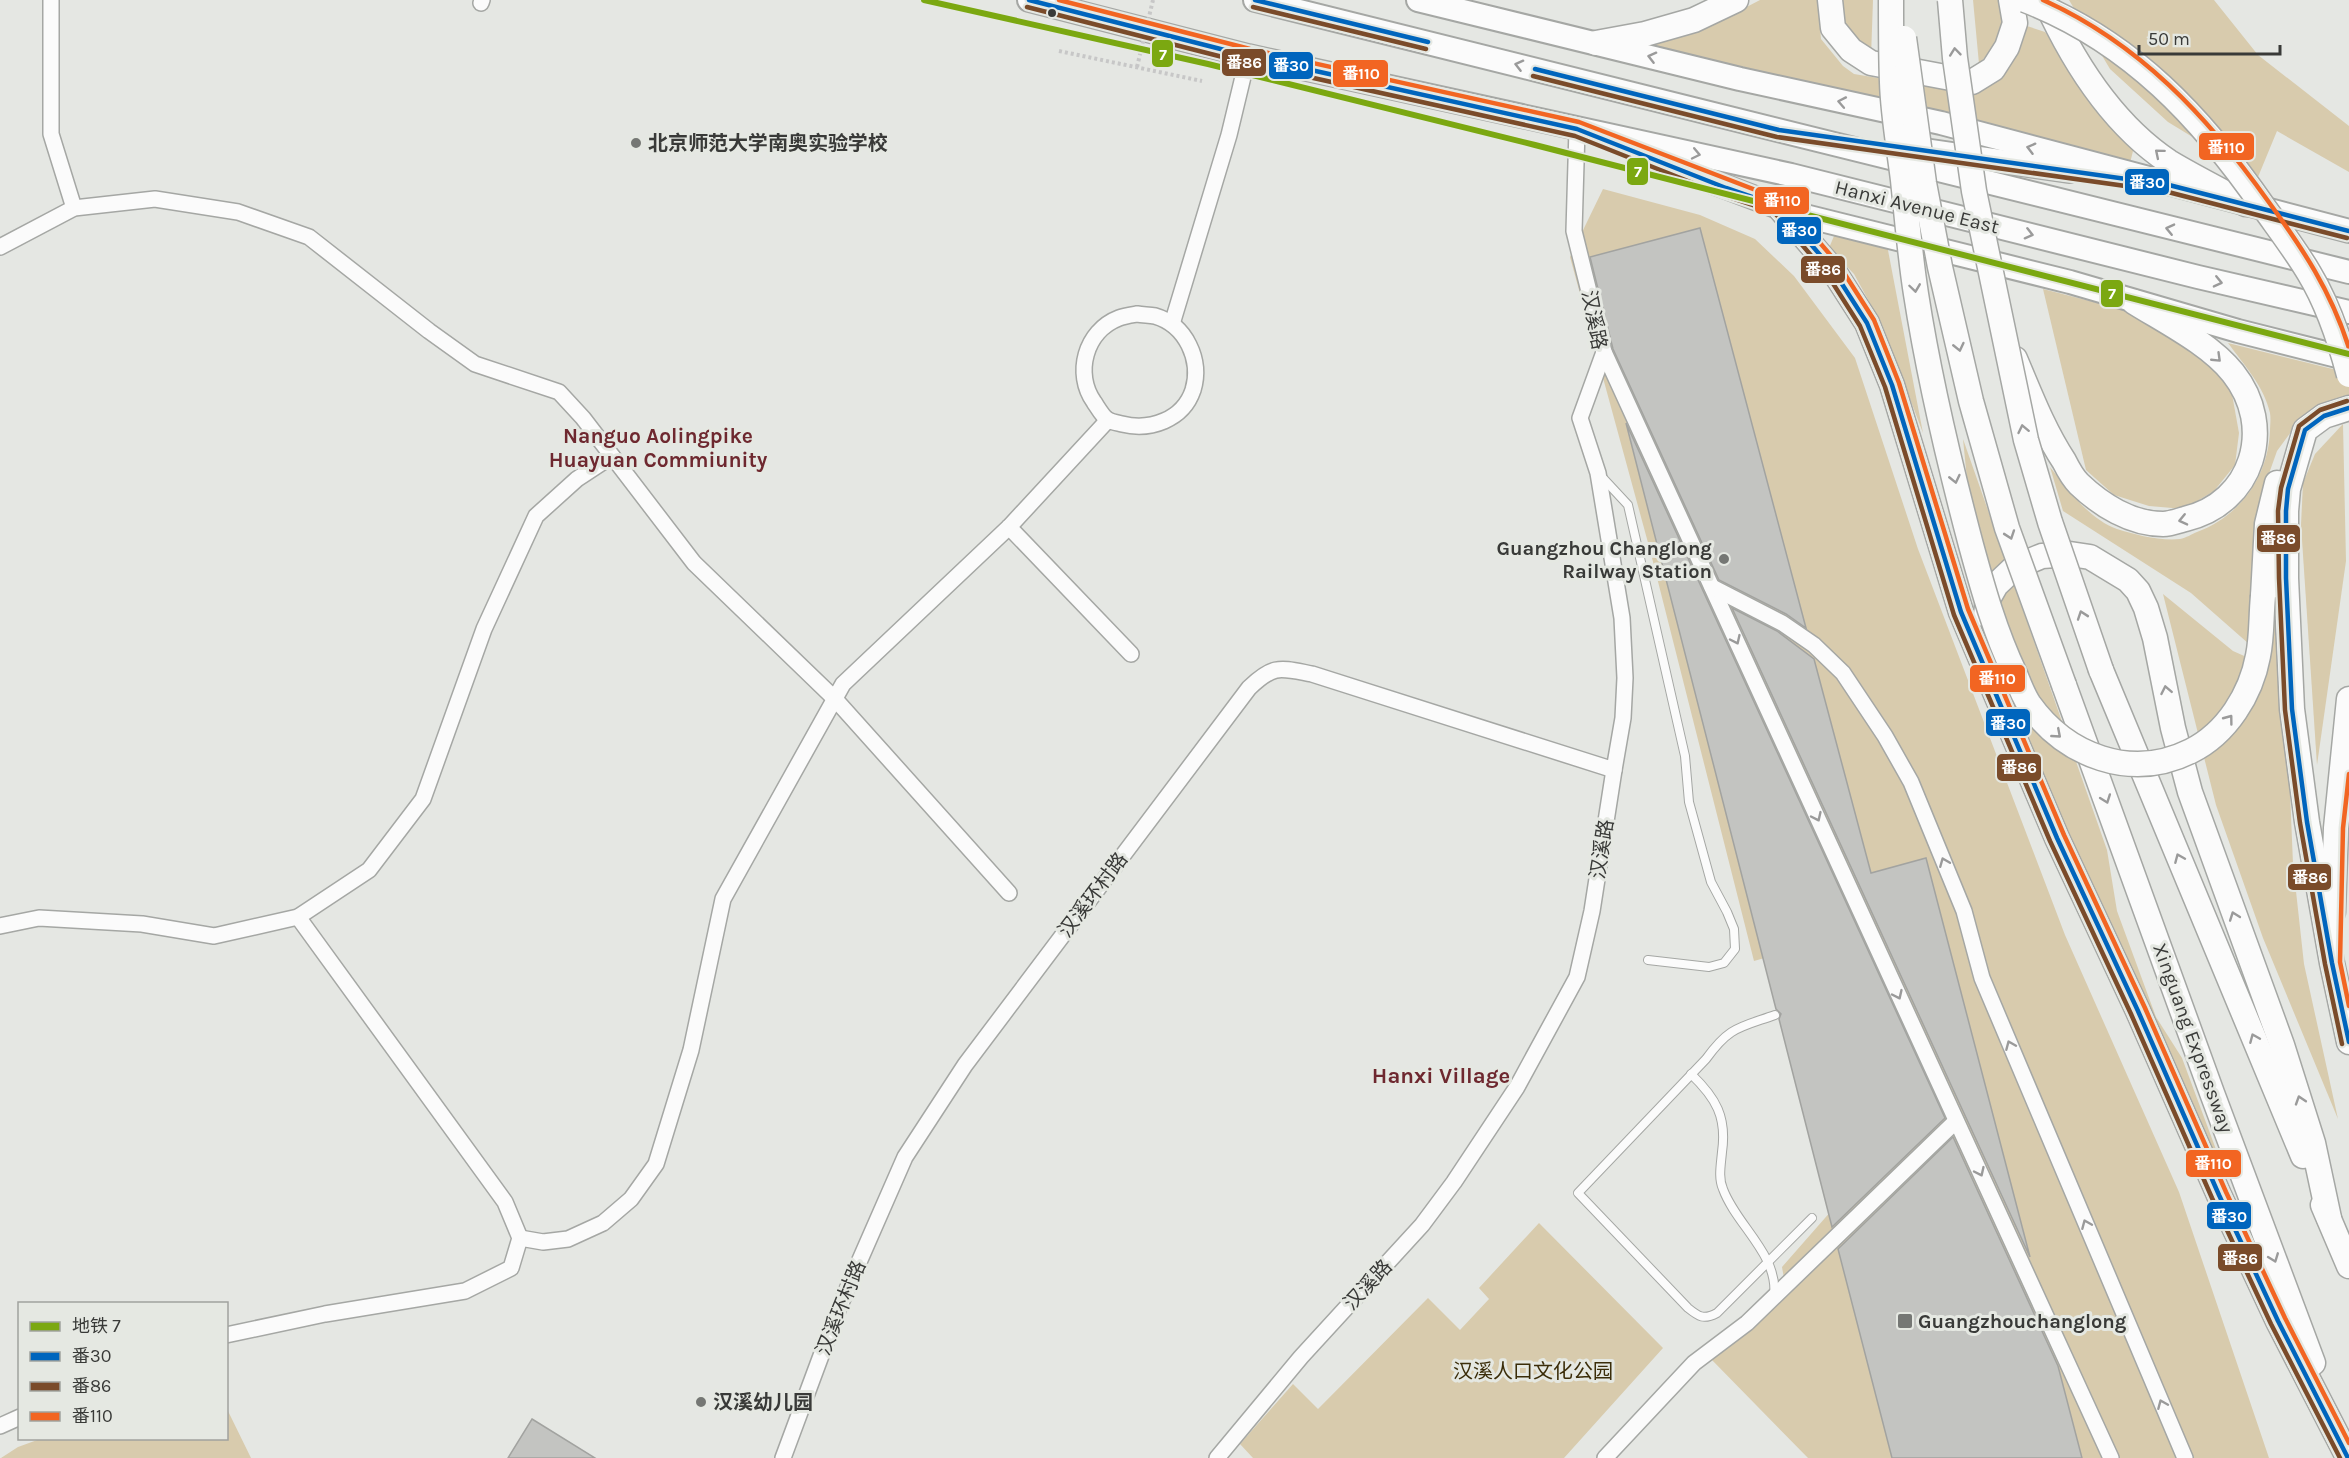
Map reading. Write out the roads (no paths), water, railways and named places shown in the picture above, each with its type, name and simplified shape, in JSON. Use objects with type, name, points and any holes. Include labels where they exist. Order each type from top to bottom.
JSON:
[{"type":"highway","points":[[1596,43],[1645,34],[1694,20],[1736,0]]},
{"type":"highway","points":[[1830,0],[1833,28],[1851,50],[1870,63],[1891,69],[1972,82],[1992,69],[2007,47],[2015,23],[2011,0]]},
{"type":"highway","points":[[1891,0],[1895,128],[1915,292],[1924,339],[1962,508],[1989,609],[2001,645],[2027,702],[2055,733],[2070,745],[2110,762],[2126,765],[2146,764],[2187,753],[2215,736],[2236,710],[2248,688],[2259,654],[2267,524],[2280,471],[2289,450],[2305,430],[2324,416],[2349,408]]},
{"type":"highway","name":"Xinguang Expressway","points":[[1900,0],[1924,183],[1968,390],[2007,528],[2347,1456]]},
{"type":"highway","points":[[1950,0],[1955,58],[1974,191],[2000,326],[2026,440],[2050,522],[2101,670],[2349,1266]]},
{"type":"highway","points":[[2025,0],[2091,32],[2125,54],[2173,95],[2196,119],[2234,165],[2310,274],[2340,342],[2349,375]]},
{"type":"highway","points":[[2045,0],[2061,36],[2093,85],[2122,122],[2168,161],[2246,204]]},
{"type":"highway","points":[[1778,206],[1833,270],[1867,322],[1892,385],[1961,612],[2057,838],[2138,1011],[2219,1195],[2278,1321],[2347,1456]]},
{"type":"highway","points":[[2000,326],[2051,441],[2077,482],[2103,505],[2138,521],[2164,524],[2196,517],[2217,506],[2234,492],[2253,459],[2256,434],[2250,402],[2233,373],[2211,351],[2134,302]]},
{"type":"highway","points":[[2305,430],[2289,489],[2286,511],[2286,578],[2292,697],[2307,822],[2332,963],[2349,1042]]},
{"type":"highway","points":[[2006,716],[1985,611],[1988,599],[1996,585],[2025,561],[2042,556],[2070,554],[2090,557],[2128,580],[2138,591],[2146,608],[2190,792],[2282,1045],[2313,1143],[2329,1218]]},
{"type":"highway","points":[[2332,963],[2336,828],[2349,699]]},
{"type":"main road","name":"Hanxi Avenue East","points":[[1029,0],[1248,56],[1791,175],[2198,277],[2349,312]]},
{"type":"main road","name":"Hanxi Avenue East","points":[[1255,0],[2087,209],[2349,272]]},
{"type":"main road","points":[[1418,0],[1774,87],[1941,123],[2349,231]]},
{"type":"main road","points":[[1577,129],[1797,214],[2070,282],[2134,302],[2349,359]]},
{"type":"main road","points":[[1779,130],[2169,184]]},
{"type":"street","points":[[51,0],[51,134],[74,208]]},
{"type":"street","points":[[1172,324],[1229,135],[1248,56]]},
{"type":"street","name":"汉溪路","points":[[1227,1455],[1301,1357],[1422,1225],[1454,1182],[1517,1087],[1577,977],[1592,911],[1624,698],[1622,618],[1598,473],[1580,418],[1604,352],[1575,231],[1577,129]]},
{"type":"street","points":[[0,247],[74,208],[155,199],[238,212],[309,237],[475,364],[559,392],[584,418],[694,563],[835,699],[1009,893]]},
{"type":"street","points":[[1137,314],[1155,316],[1172,324],[1185,338],[1194,354],[1196,373],[1192,391],[1183,407],[1169,419],[1152,426],[1133,427],[1108,420],[1089,395],[1084,378],[1084,359],[1091,342],[1103,328],[1119,318],[1137,314]]},
{"type":"street","points":[[1604,352],[2111,1458]]},
{"type":"street","points":[[520,1238],[543,1242],[568,1239],[603,1222],[631,1199],[656,1164],[691,1050],[723,899],[843,684],[1009,527],[1108,420]]},
{"type":"street","points":[[0,926],[39,918],[142,924],[214,936],[298,917],[369,870],[423,799],[484,629],[536,516],[577,479],[612,456]]},
{"type":"street","points":[[1009,527],[1131,654]]},
{"type":"street","points":[[1712,587],[1782,623],[1814,645],[1843,673],[1885,736],[1911,782],[1964,911],[1982,978],[2185,1458]]},
{"type":"street","name":"汉溪环村路","points":[[783,1458],[838,1310],[904,1157],[965,1065],[1249,688],[1265,673],[1282,669],[1312,674],[1614,770]]},
{"type":"street","points":[[228,1335],[325,1314],[465,1291],[511,1269],[520,1238],[505,1202],[298,917]]},
{"type":"street","points":[[1605,1458],[1694,1363],[1747,1323],[1956,1121]]},
{"type":"street","points":[[0,1426],[18,1418]]},
{"type":"lane","points":[[1598,473],[1628,505],[1685,756],[1689,802],[1710,882],[1734,929],[1735,949],[1724,963],[1708,967],[1647,960]]},
{"type":"lane","points":[[1774,1015],[1732,1030],[1720,1039],[1706,1059],[1578,1193],[1699,1317],[1708,1318],[1717,1313],[1812,1218]]},
{"type":"lane","points":[[1692,1074],[1708,1090],[1718,1107],[1724,1140],[1721,1184],[1726,1198],[1772,1269],[1775,1285],[1773,1298]]},
{"type":"metro line","name":"7","points":[[924,0],[1208,64],[1535,145],[2349,354]]},
{"type":"place","name":"北京师范大学南奥实验学校","points":[[636,143]]},
{"type":"place","name":"Guangzhou Changlong Railway Station","points":[[1724,559]]},
{"type":"place","name":"Guangzhouchanglong","points":[[1905,1321]]},
{"type":"place","name":"汉溪幼儿园","points":[[701,1402]]},
{"type":"district","name":"Nanguo Aolingpike Huayuan Commiunity","points":[[658,448]]},
{"type":"district","name":"Hanxi Village","points":[[1441,1076]]},
{"type":"park label","name":"汉溪人口文化公园","points":[[1533,1371]]}]
